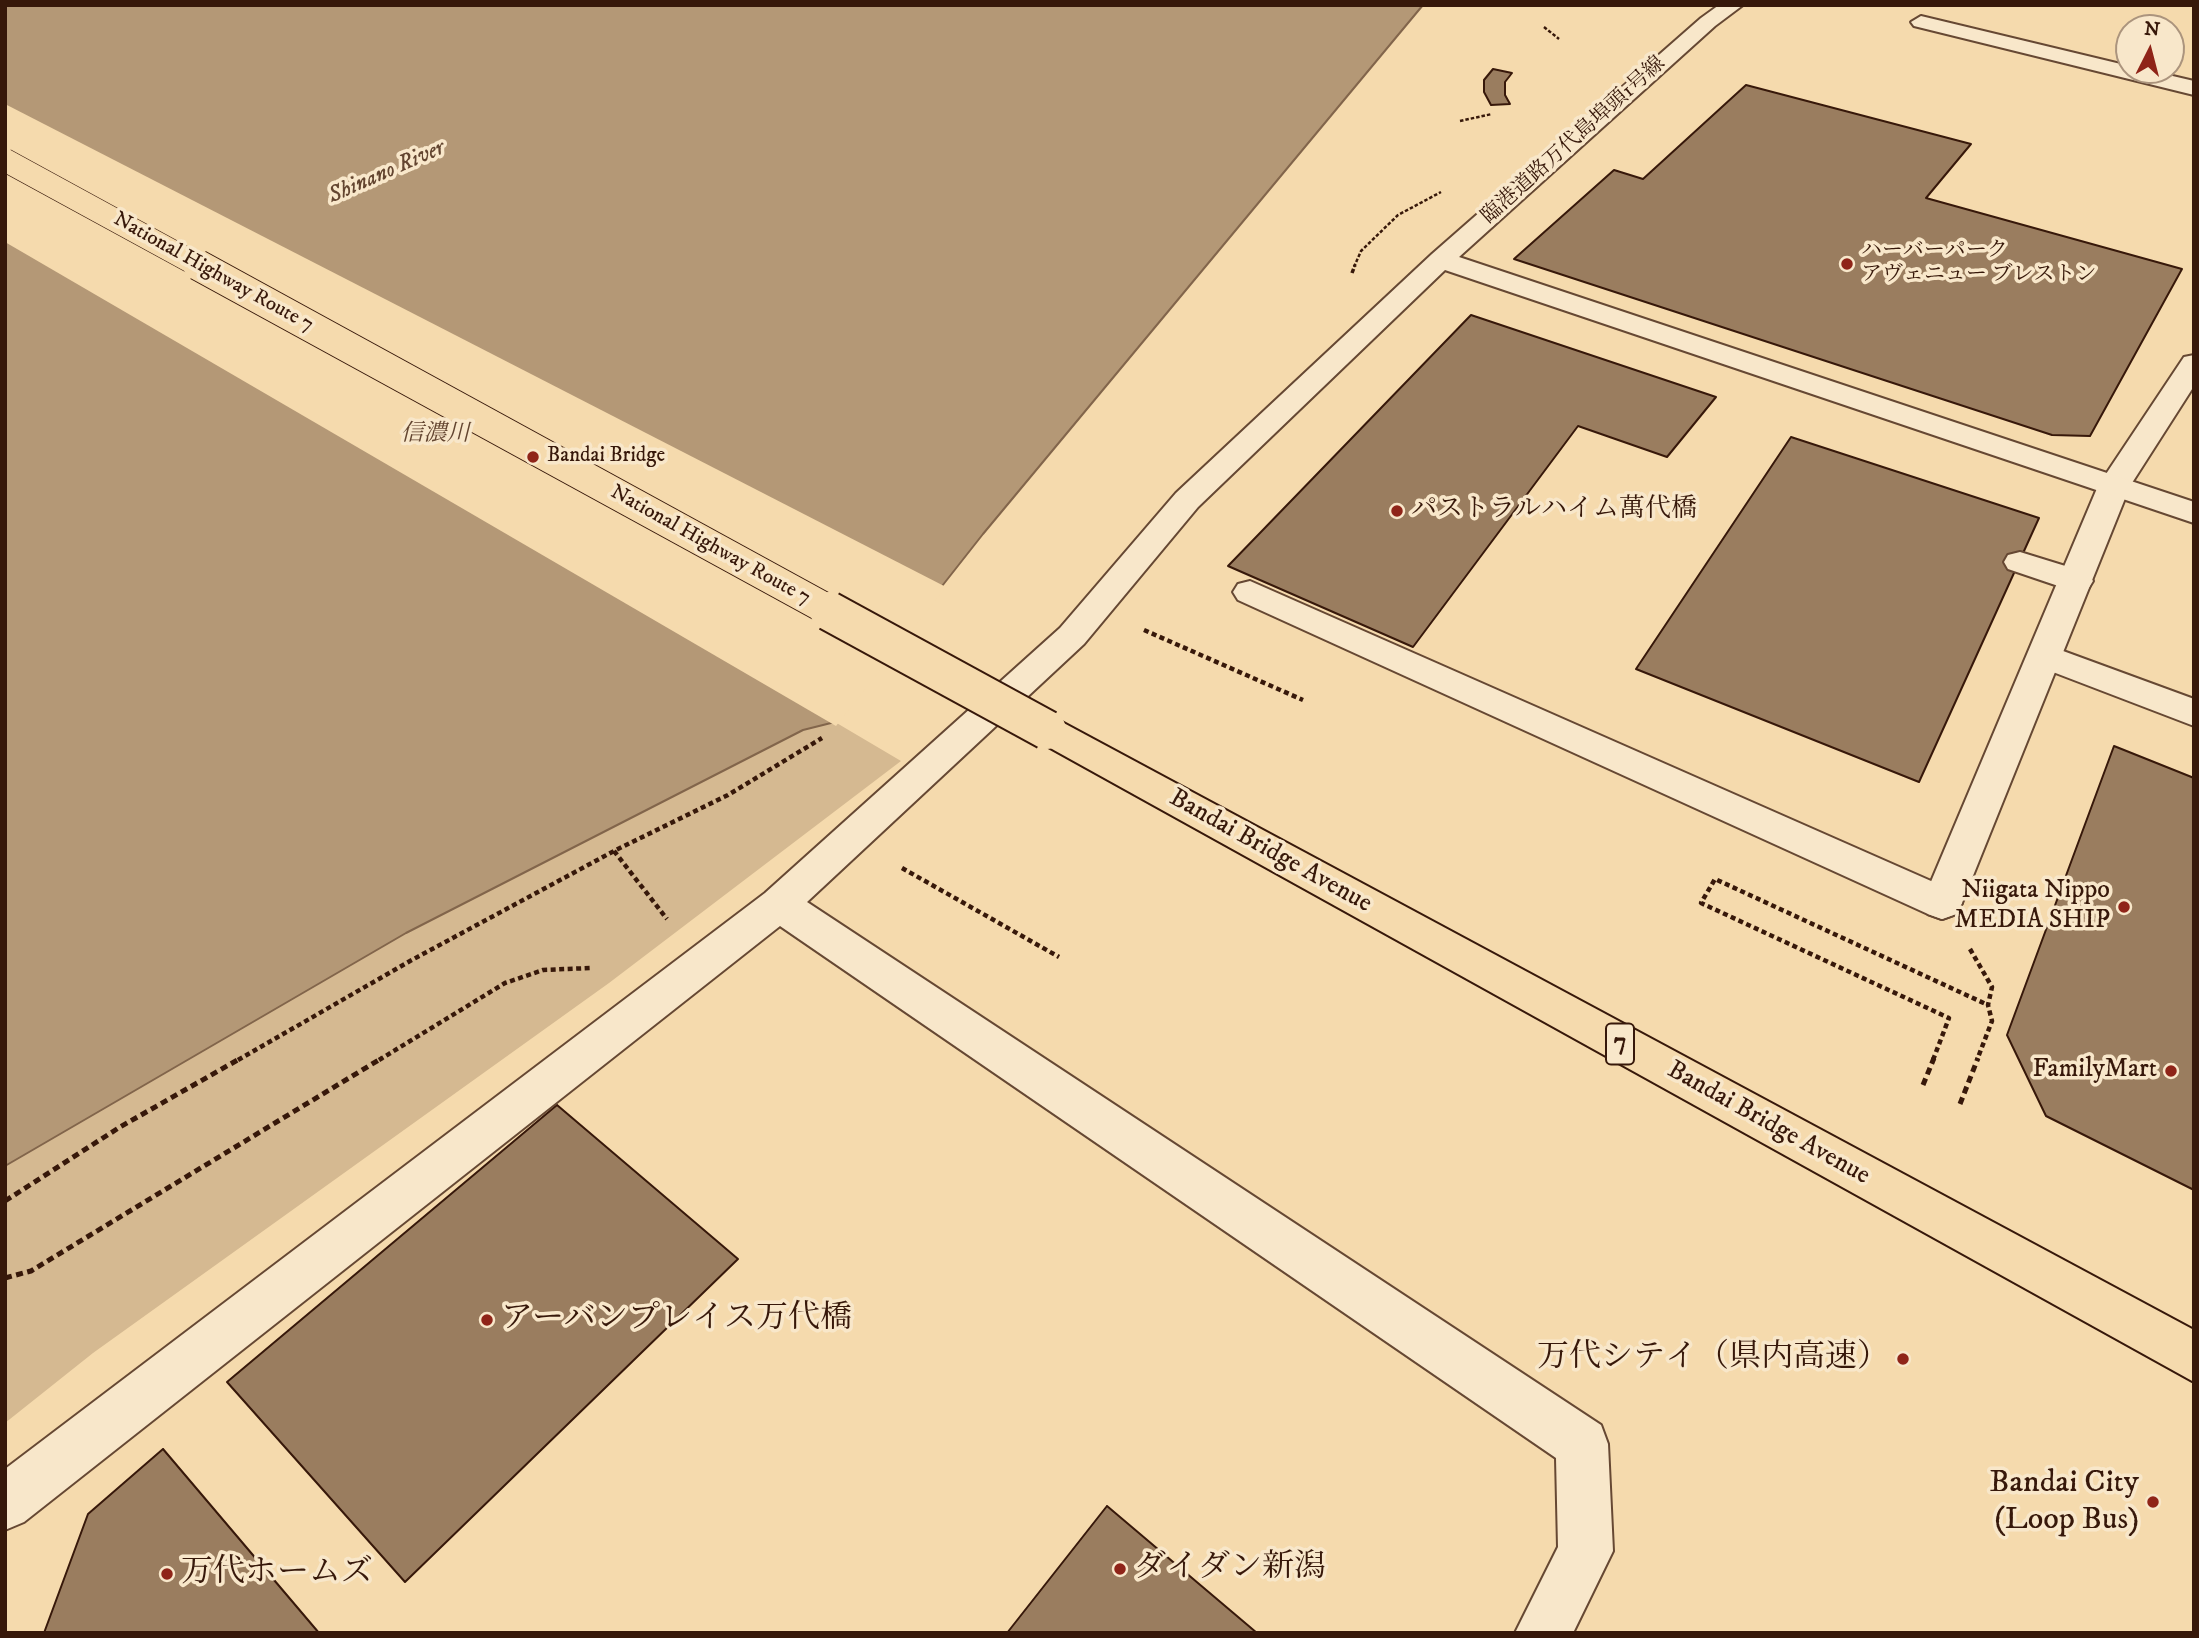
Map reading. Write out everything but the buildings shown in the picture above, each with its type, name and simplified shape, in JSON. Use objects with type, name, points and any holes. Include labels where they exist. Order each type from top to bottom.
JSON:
[{"type":"highway","name":"National Highway Route 7","points":[[5,160],[1047,730]]},
{"type":"highway","name":"Bandai Bridge Avenue","points":[[1047,730],[2194,1357]]},
{"type":"street","name":"臨港道路万代島埠頭1号線","points":[[5,1503],[779,904],[1072,636],[1187,500],[1441,260],[1714,14],[1733,5]]},
{"type":"street","points":[[1921,22],[2194,88]]},
{"type":"street","points":[[1441,260],[2194,513]]},
{"type":"street","points":[[1250,592],[1942,903],[2114,486],[2194,363]]},
{"type":"street","points":[[2020,562],[2076,581]]},
{"type":"street","points":[[2045,656],[2194,713]]},
{"type":"street","points":[[779,904],[1582,1444],[1586,1551],[1543,1633]]},
{"type":"path","points":[[1544,27],[1559,39]]},
{"type":"path","points":[[1460,121],[1492,114]]},
{"type":"path","points":[[1143,629],[1303,700]]},
{"type":"path","points":[[5,1201],[120,1127],[385,975],[614,852],[728,795],[822,738]]},
{"type":"path","points":[[614,852],[667,919]]},
{"type":"path","points":[[891,861],[1059,957]]},
{"type":"path","points":[[1923,1085],[1949,1018],[1701,903],[1715,879],[1988,1004]]},
{"type":"path","points":[[1942,903],[1992,987],[1988,1004],[1992,1021],[1960,1104]]},
{"type":"path","points":[[5,1278],[31,1271],[505,983],[543,970],[591,968]]},
{"type":"shaded area","points":[[835,722],[901,761],[609,983],[93,1353],[5,1423],[5,1166],[406,933],[803,730]]},
{"type":"water","name":"信濃川","points":[[5,5],[1423,5],[983,534],[835,722],[803,730],[406,933],[5,1166]]},
{"type":"pier","name":"Bandai Bridge","points":[[5,104],[946,587],[836,726],[5,242]]},
{"type":"place","name":"ハーバーパーク アヴェニュー ブレストン","points":[[1847,264]]},
{"type":"place","name":"Bandai Bridge","points":[[533,457]]},
{"type":"place","name":"パストラルハイム萬代橋","points":[[1397,511]]},
{"type":"place","name":"Niigata Nippo MEDIA SHIP","points":[[2124,907]]},
{"type":"place","name":"FamilyMart","points":[[2171,1071]]},
{"type":"place","name":"アーバンプレイス万代橋","points":[[487,1320]]},
{"type":"place","name":"万代シテイ（県内高速）","points":[[1903,1359]]},
{"type":"place","name":"Bandai City (Loop Bus)","points":[[2153,1502]]},
{"type":"place","name":"ダイダン新潟","points":[[1120,1569]]},
{"type":"place","name":"万代ホームズ","points":[[167,1574]]},
{"type":"water label","name":"Shinano River","points":[[387,173]]}]
